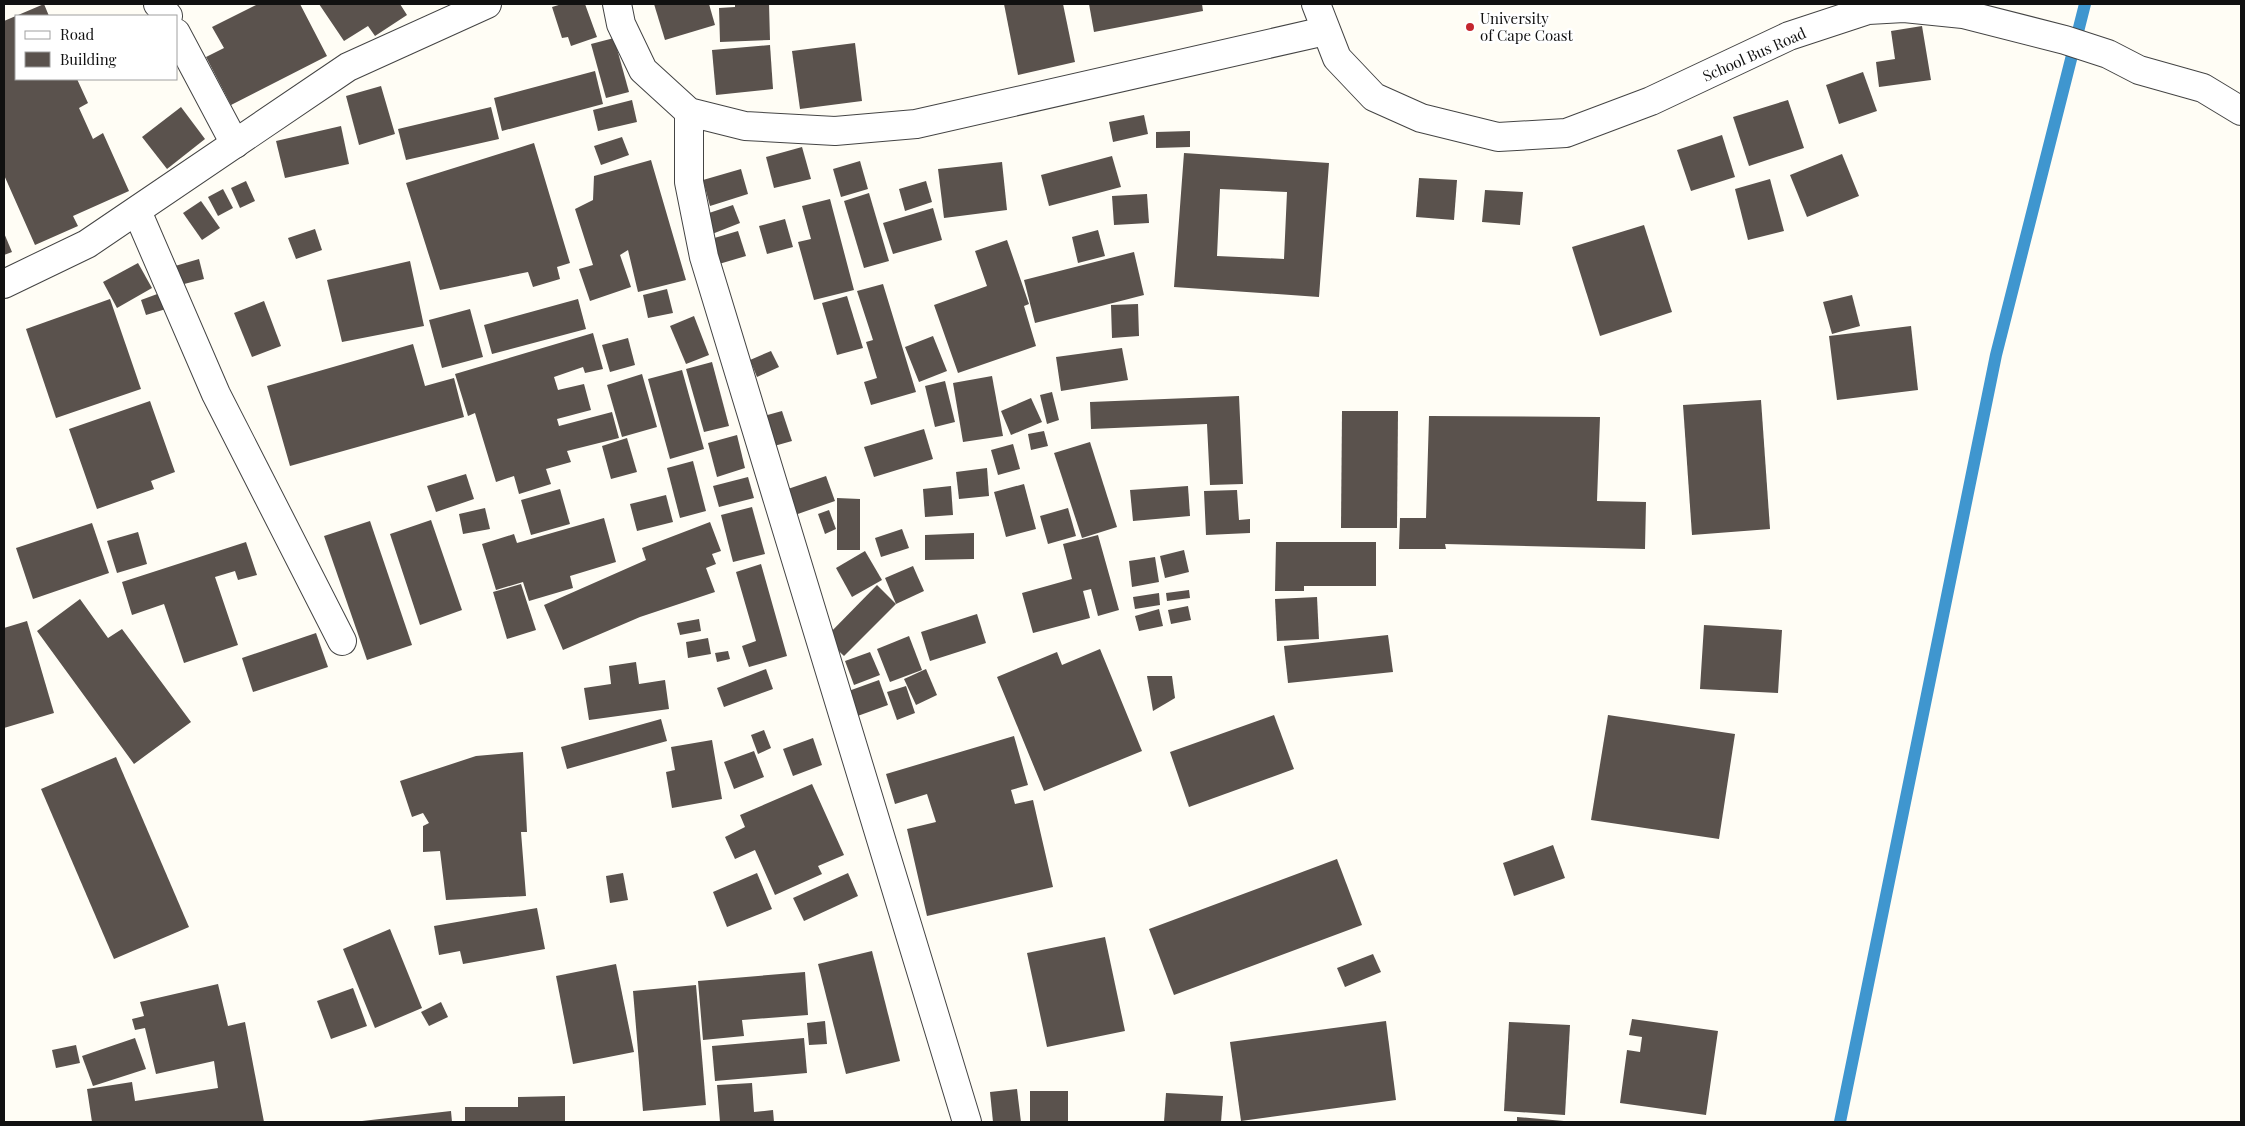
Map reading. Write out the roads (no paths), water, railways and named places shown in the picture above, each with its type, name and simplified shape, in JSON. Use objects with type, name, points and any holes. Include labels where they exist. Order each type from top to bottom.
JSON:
[{"type":"street","points":[[158,4],[167,15]]},
{"type":"street","points":[[4,284],[87,244],[348,67],[487,4]]},
{"type":"street","points":[[617,4],[621,24],[643,70],[689,112],[745,126],[835,131],[916,124],[1325,30]]},
{"type":"street","name":"School Bus Road","points":[[1316,4],[1337,58],[1374,97],[1421,118],[1498,137],[1566,133],[1651,101],[1789,36],[1868,10],[1904,8],[1963,14],[2066,40],[2108,54],[2139,70],[2203,88],[2241,111]]},
{"type":"street","points":[[178,37],[235,144]]},
{"type":"street","points":[[689,112],[689,182],[704,258],[967,1122]]},
{"type":"street","points":[[137,211],[216,394],[342,640]]},
{"type":"waterway","points":[[1840,1122],[1996,355],[2085,4]]},
{"type":"place","name":"University of Cape Coast","points":[[1470,27]]}]
